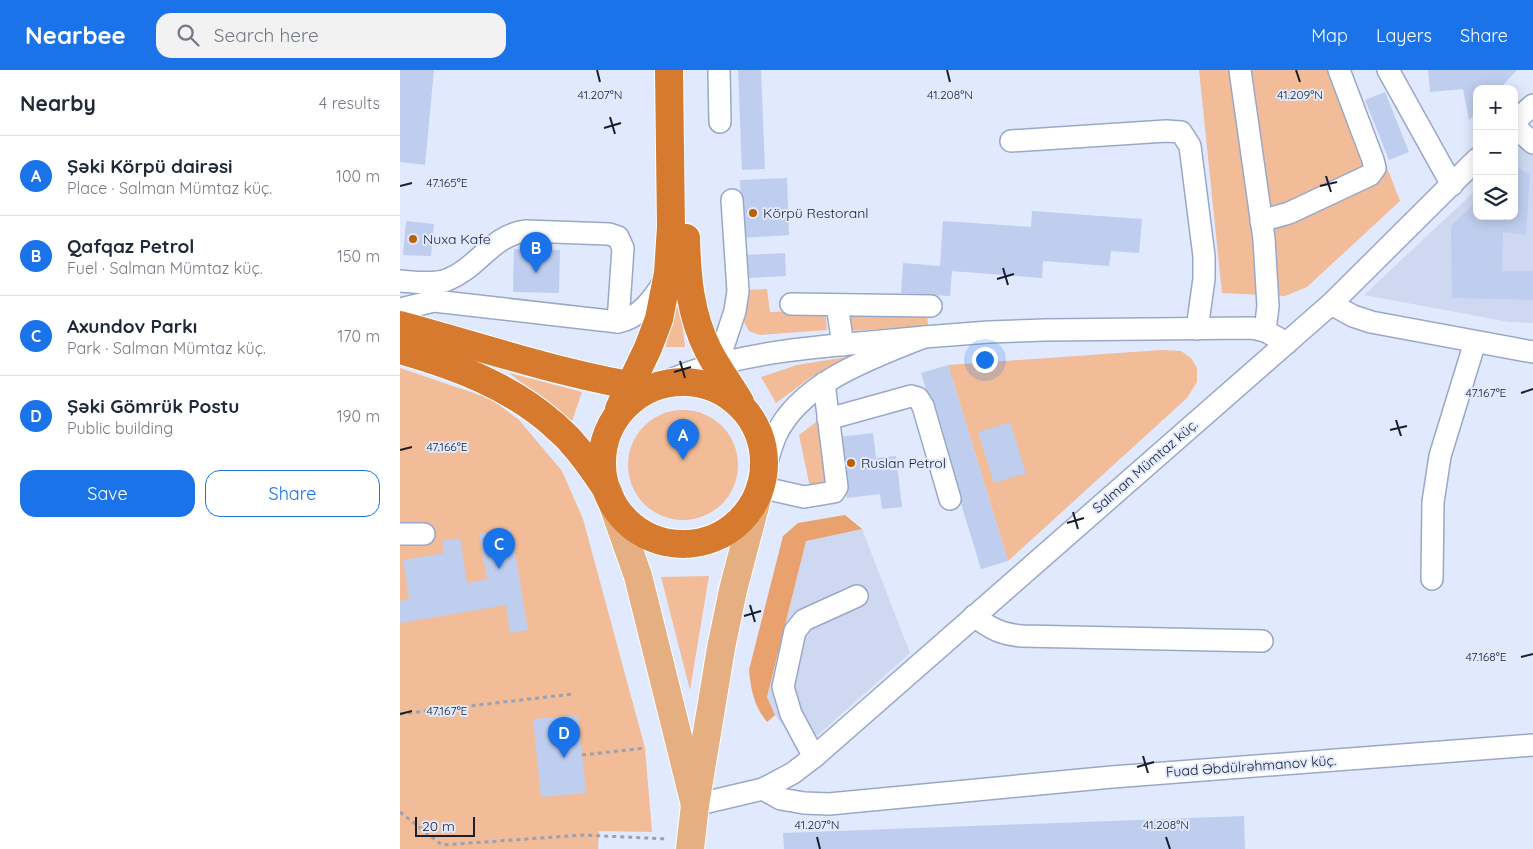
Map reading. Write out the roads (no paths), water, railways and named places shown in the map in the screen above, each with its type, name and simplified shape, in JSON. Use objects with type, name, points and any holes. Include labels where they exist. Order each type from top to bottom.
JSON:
[{"type":"highway","points":[[400,350],[477,376],[502,388],[541,414],[572,442],[608,491],[620,513],[638,530],[661,541],[686,544],[710,539],[732,528],[750,510],[760,487],[763,474],[762,446],[758,434],[745,410],[708,351],[698,327],[691,302],[679,227],[669,70]]},
{"type":"highway","points":[[608,491],[602,467],[604,449],[614,420],[640,394],[648,348],[659,318],[679,227],[685,70]]},
{"type":"highway","points":[[400,325],[562,371],[608,382],[641,387],[694,382],[722,392],[745,410]]},
{"type":"main road","points":[[690,844],[725,628],[744,544],[760,487]]},
{"type":"main road","points":[[608,491],[638,576],[695,805]]},
{"type":"street","points":[[719,70],[720,122]]},
{"type":"street","points":[[1240,70],[1262,221],[1268,306],[1265,331]]},
{"type":"street","points":[[1262,221],[1289,214],[1370,175],[1375,168],[1374,160],[1338,70]]},
{"type":"street","points":[[1388,70],[1452,185]]},
{"type":"street","points":[[1518,120],[1533,105]]},
{"type":"street","points":[[1518,128],[1533,143]]},
{"type":"street","points":[[1011,141],[1166,131],[1181,132],[1190,146],[1204,256],[1204,280],[1197,329]]},
{"type":"street","name":"Salman Mümtaz küç.","points":[[695,805],[763,789],[793,773],[814,757],[1331,304],[1473,163]]},
{"type":"street","points":[[717,365],[735,311],[738,291],[732,200]]},
{"type":"street","points":[[400,281],[432,282],[446,280],[463,271],[502,238],[515,233],[526,231],[609,234],[618,237],[623,248],[618,322]]},
{"type":"street","points":[[400,308],[434,302],[618,322],[627,320],[642,311],[657,294],[668,273]]},
{"type":"street","points":[[791,304],[931,306]]},
{"type":"street","points":[[1331,304],[1353,316],[1372,322],[1533,352]]},
{"type":"street","points":[[837,305],[843,345]]},
{"type":"street","points":[[641,387],[717,365],[772,353],[924,337],[1036,331],[1252,328],[1265,331],[1287,343]]},
{"type":"street","points":[[824,384],[837,487],[834,492],[804,497],[760,487],[775,436],[785,419],[796,406],[824,384],[887,352],[924,337]]},
{"type":"street","points":[[1432,579],[1433,502],[1440,456],[1475,342]]},
{"type":"street","points":[[828,419],[911,396],[918,398],[950,499]]},
{"type":"street","points":[[400,534],[424,534]]},
{"type":"street","points":[[814,757],[791,714],[784,686],[795,631],[804,620],[858,596]]},
{"type":"street","points":[[974,616],[991,628],[1006,635],[1262,641]]},
{"type":"street","name":"Fuad Əbdülrəhmanov küç.","points":[[763,789],[781,799],[804,803],[829,804],[1122,776],[1533,745]]},
{"type":"place","name":"Körpü Restoranl","points":[[753,213]]},
{"type":"place","name":"Nuxa Kafe","points":[[413,239]]},
{"type":"place","name":"Qafqaz Petrol","points":[[536,273]]},
{"type":"place","name":"Şəki Körpü dairəsi","points":[[683,460]]},
{"type":"place","name":"Ruslan Petrol","points":[[851,463]]},
{"type":"place","name":"Axundov Parkı","points":[[499,569]]},
{"type":"place","name":"Şəki Gömrük Postu","points":[[564,758]]}]
